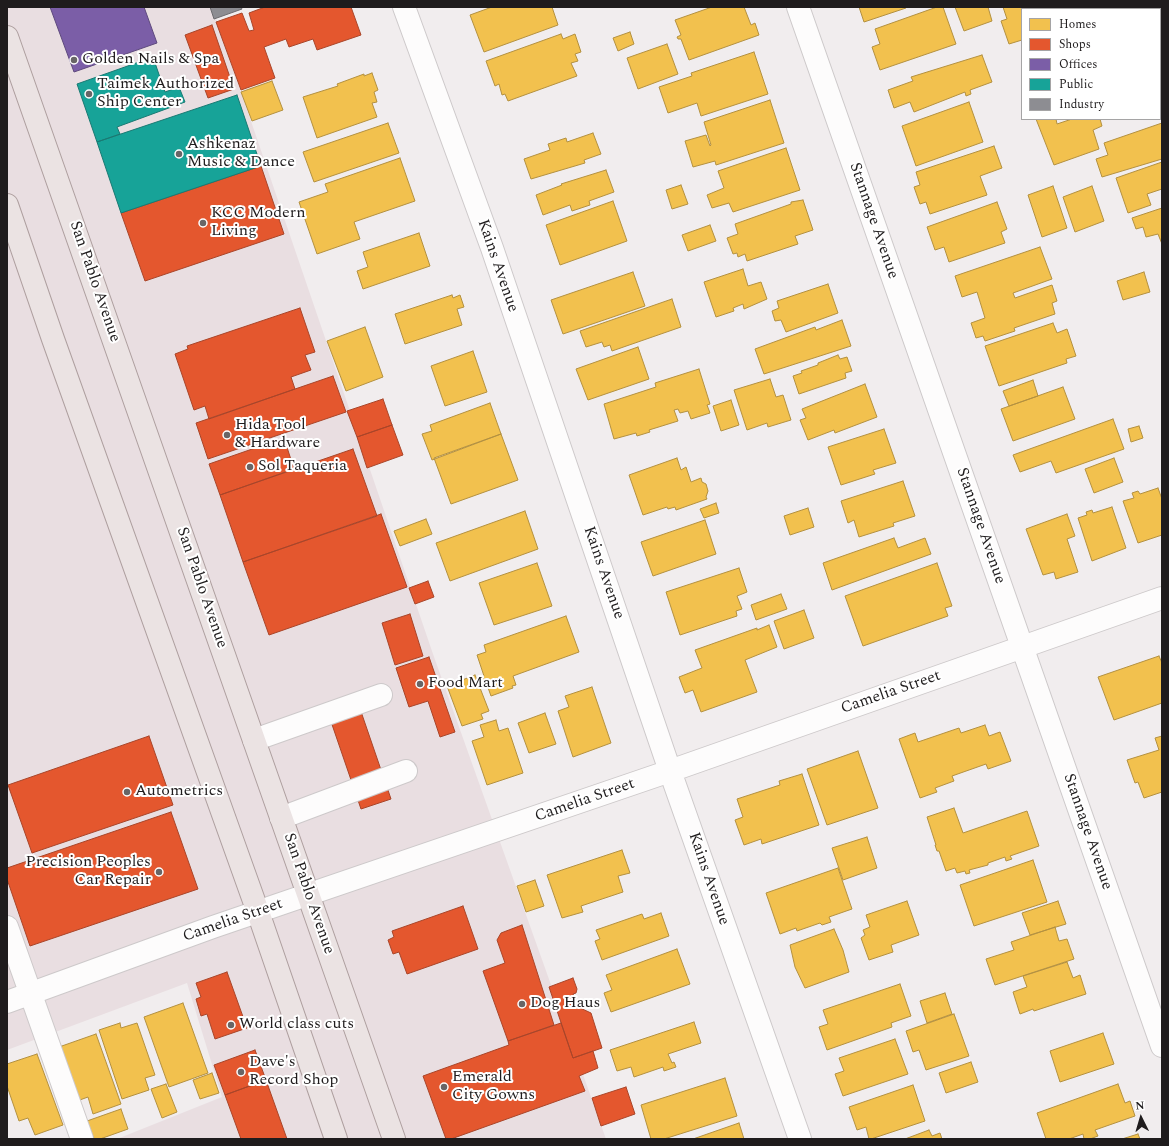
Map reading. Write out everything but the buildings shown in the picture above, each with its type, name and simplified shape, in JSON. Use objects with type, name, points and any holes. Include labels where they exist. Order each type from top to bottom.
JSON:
[{"type":"main road","name":"San Pablo Avenue","points":[[7,37],[394,1139]]},
{"type":"main road","points":[[7,205],[58,354],[258,912],[336,1139]]},
{"type":"street","name":"Kains Avenue","points":[[404,7],[492,248],[670,771],[800,1139]]},
{"type":"street","name":"Stannage Avenue","points":[[798,7],[1162,1046]]},
{"type":"street","name":"Camelia Street","points":[[7,1002],[258,912],[670,771],[1162,598]]},
{"type":"street","points":[[254,740],[381,695]]},
{"type":"street","points":[[281,818],[406,771]]},
{"type":"street","points":[[7,926],[82,1139]]},
{"type":"shaded area","points":[[7,7],[212,7],[433,654],[606,1139],[117,1139],[222,1097],[187,983],[7,1050]]},
{"type":"place","name":"Golden Nails & Spa","points":[[74,60]]},
{"type":"place","name":"Taimek Authorized Ship Center","points":[[89,94]]},
{"type":"place","name":"Ashkenaz Music & Dance","points":[[179,154]]},
{"type":"place","name":"KCC Modern Living","points":[[203,223]]},
{"type":"place","name":"Hida Tool & Hardware","points":[[227,435]]},
{"type":"place","name":"Sol Taqueria","points":[[250,467]]},
{"type":"place","name":"Food Mart","points":[[420,684]]},
{"type":"place","name":"Autometrics","points":[[127,792]]},
{"type":"place","name":"Precision Peoples Car Repair","points":[[159,872]]},
{"type":"place","name":"Dog Haus","points":[[522,1004]]},
{"type":"place","name":"World class cuts","points":[[231,1025]]},
{"type":"place","name":"Dave's Record Shop","points":[[241,1072]]},
{"type":"place","name":"Emerald City Gowns","points":[[444,1087]]}]
